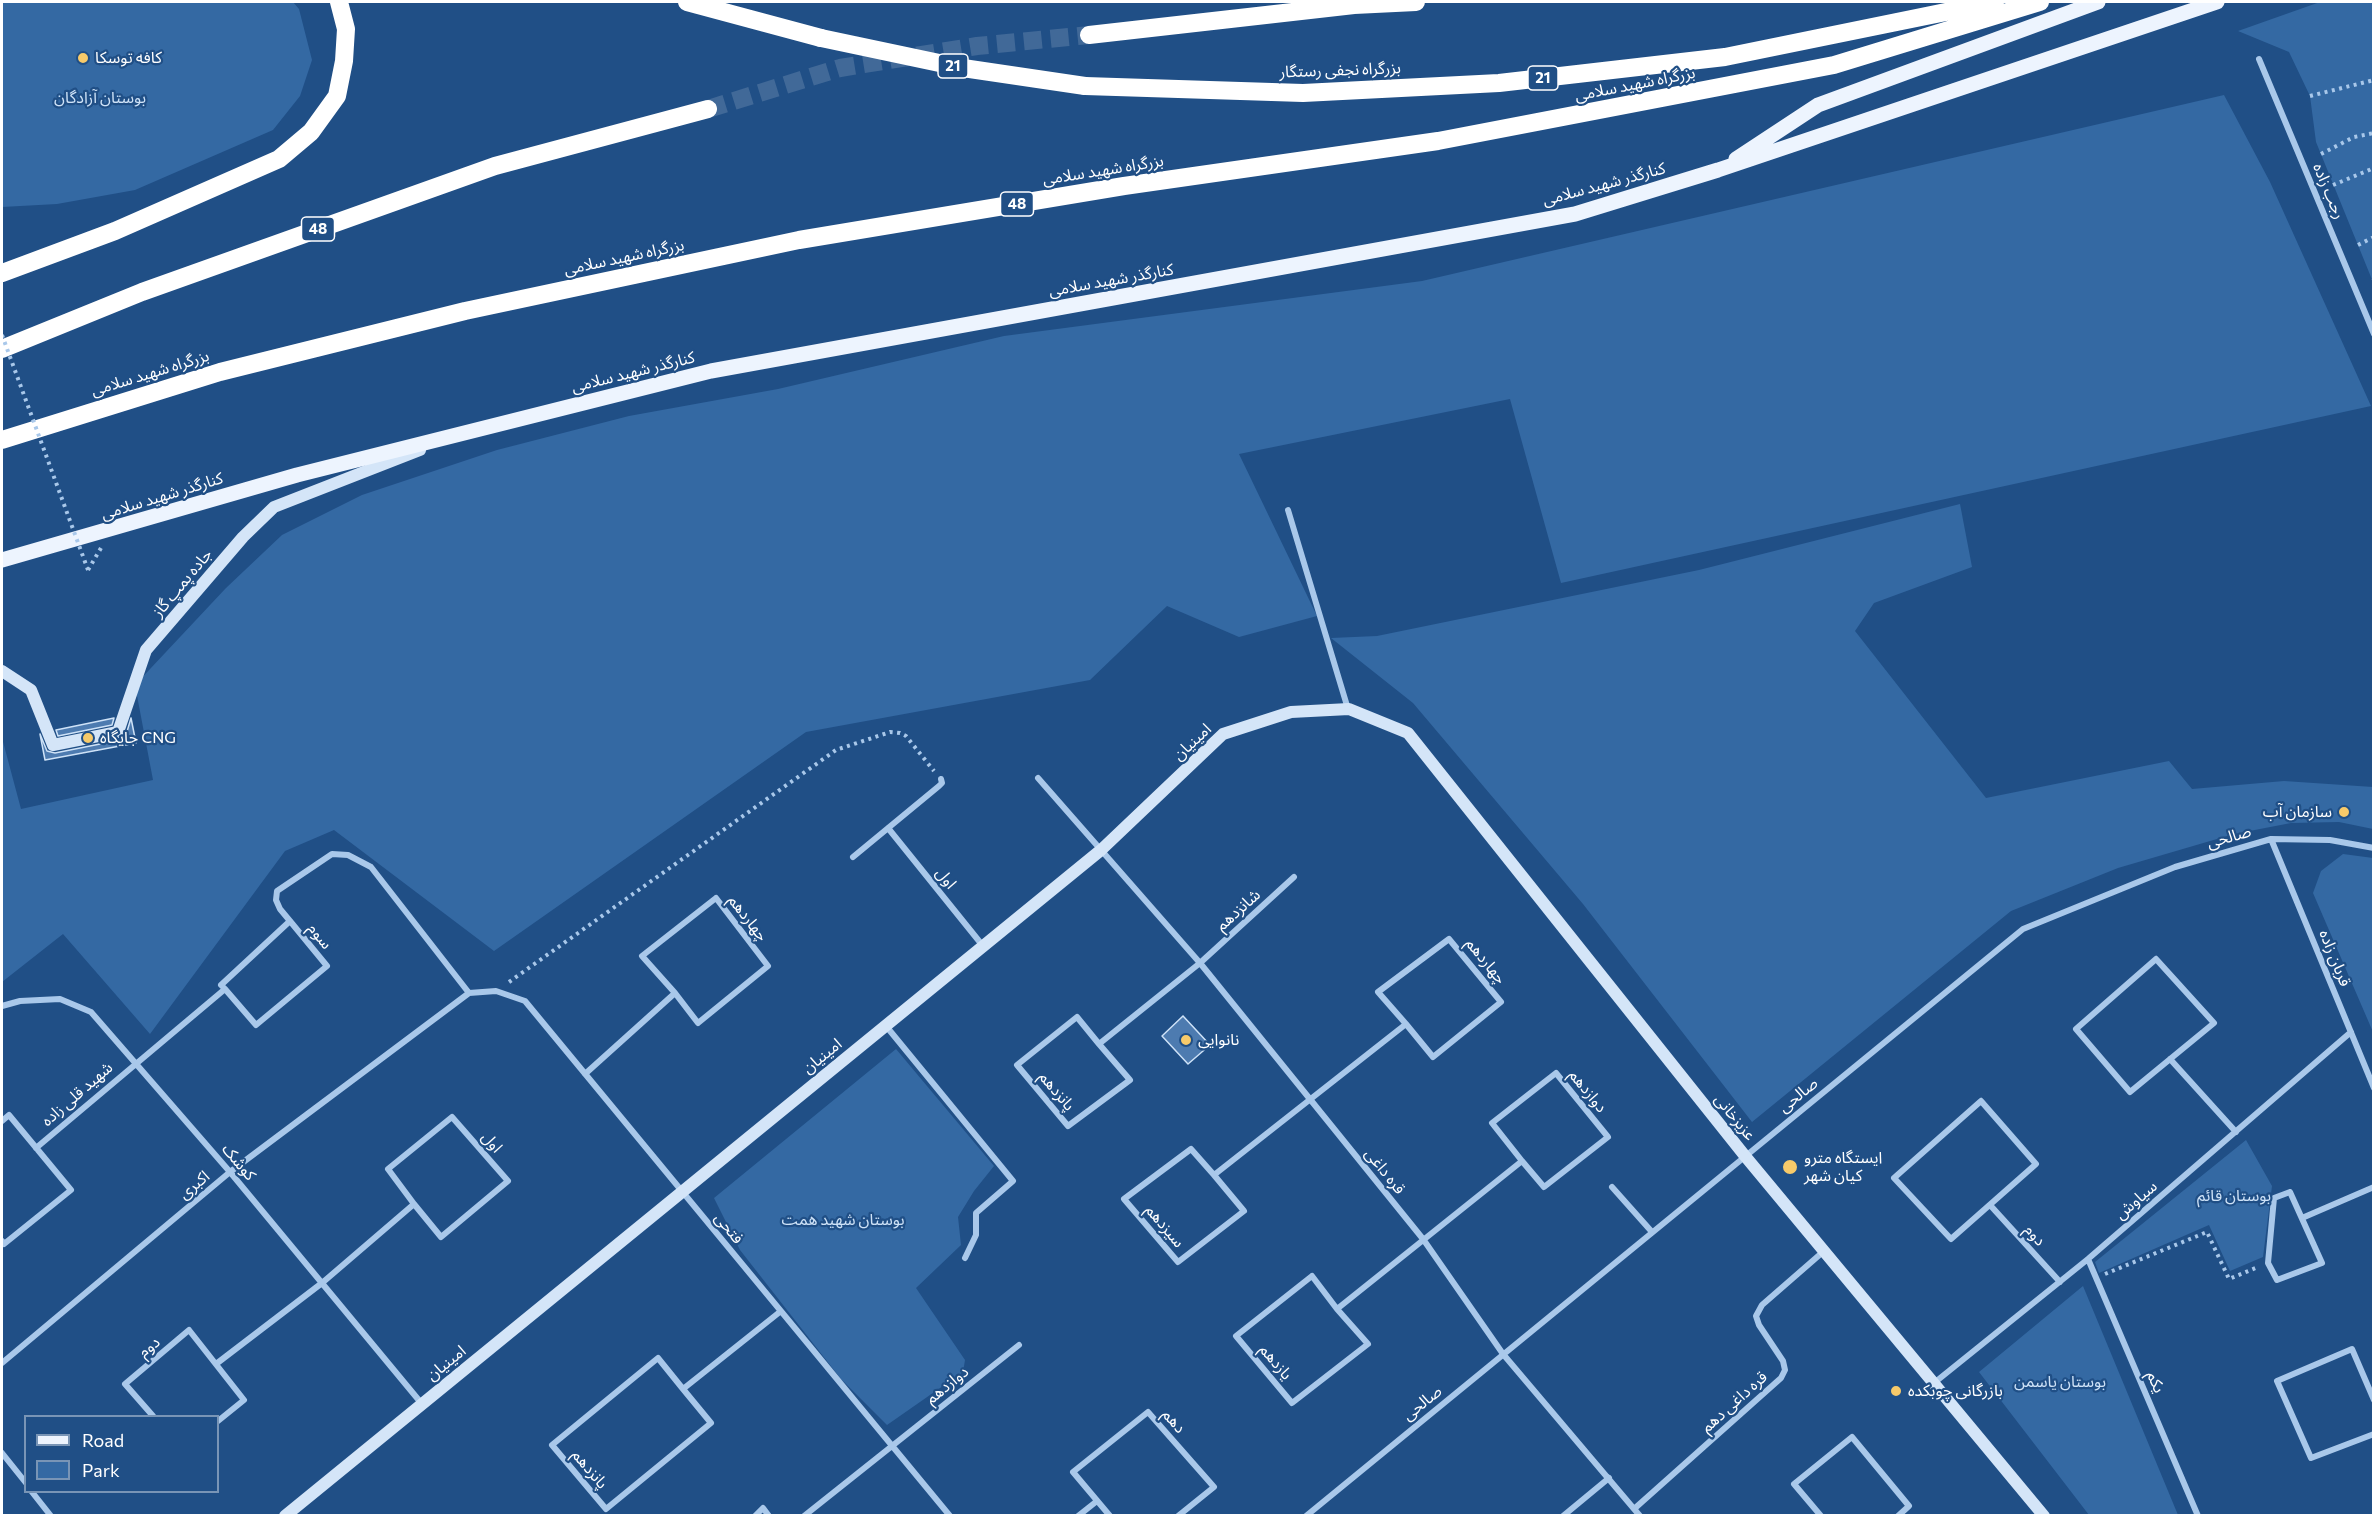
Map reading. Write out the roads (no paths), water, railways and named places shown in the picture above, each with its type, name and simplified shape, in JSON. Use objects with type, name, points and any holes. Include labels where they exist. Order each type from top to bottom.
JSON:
[{"type":"highway","points":[[2,273],[115,231],[279,159],[311,132],[337,96],[344,61],[346,29],[339,2]]},
{"type":"highway","name":"بزرگراه نجفی رستگار","points":[[687,2],[821,38],[963,68],[1085,86],[1303,93],[1499,83],[1725,57],[1995,2]]},
{"type":"highway","points":[[1089,35],[1354,5],[1416,2]]},
{"type":"highway","name":"بزرگراه شهید سلامی","points":[[2,440],[220,372],[465,311],[799,240],[1124,186],[1438,141],[1823,67],[2040,2]]},
{"type":"highway","name":"48","points":[[2,349],[142,292],[495,166],[708,109]]},
{"type":"main road","points":[[1718,170],[1818,105],[2098,2]]},
{"type":"main road","name":"کنارگذر شهید سلامی","points":[[2,561],[297,475],[711,371],[1575,214],[1718,170],[2217,2]]},
{"type":"main road","name":"جاده پمپ گاز","points":[[2,671],[31,690],[53,745],[118,732],[147,650],[243,537],[274,507],[463,433]]},
{"type":"main road","name":"امینیان","points":[[285,1515],[1101,850],[1223,734],[1291,712],[1349,710],[1408,733]]},
{"type":"main road","name":"عزیزخانی","points":[[1408,733],[1745,1156],[2044,1515]]},
{"type":"street","name":"رجب زاده","points":[[2259,59],[2373,334]]},
{"type":"street","points":[[1288,510],[1349,710]]},
{"type":"street","name":"قره داغی","points":[[1038,778],[1200,963],[1423,1239],[1503,1354],[1640,1515]]},
{"type":"street","points":[[853,857],[939,786],[942,783],[940,779]]},
{"type":"street","name":"اول","points":[[888,828],[983,946]]},
{"type":"street","name":"صالحی","points":[[1306,1515],[2023,929],[2175,867],[2271,839],[2330,840],[2373,848]]},
{"type":"street","name":"قربان زاده","points":[[2271,839],[2373,1088]]},
{"type":"street","points":[[290,921],[276,900],[277,891],[332,854],[348,855],[360,859],[371,867],[469,993]]},
{"type":"street","name":"شانزدهم","points":[[1200,963],[1294,877]]},
{"type":"street","name":"چهاردهم","points":[[716,898],[768,966],[698,1023],[675,993],[642,956],[716,898]]},
{"type":"street","name":"سوم","points":[[290,921],[327,966],[256,1025],[225,989],[221,985],[290,921]]},
{"type":"street","name":"چهاردهم","points":[[1449,939],[1502,1002],[1433,1057],[1406,1024],[1378,992],[1449,939]]},
{"type":"street","points":[[2156,959],[2214,1023],[2170,1059],[2130,1092],[2076,1029],[2156,959]]},
{"type":"street","points":[[1099,1044],[1200,963]]},
{"type":"street","name":"سوم","points":[[136,1062],[225,989]]},
{"type":"street","name":"فتحی","points":[[469,993],[496,991],[525,1001],[950,1515]]},
{"type":"street","name":"اکبری","points":[[2,1364],[230,1172],[469,993]]},
{"type":"street","points":[[585,1074],[675,993]]},
{"type":"street","name":"کوشک","points":[[2,1006],[20,1001],[60,999],[91,1012],[230,1172],[422,1404]]},
{"type":"street","name":"پانزدهم","points":[[1077,1017],[1099,1044],[1130,1080],[1068,1126],[1017,1065],[1077,1017]]},
{"type":"street","points":[[1214,1175],[1406,1024]]},
{"type":"street","points":[[885,1026],[1013,1181],[976,1213],[976,1235],[964,1258]]},
{"type":"street","name":"سیاوش","points":[[1934,1383],[2088,1259],[2351,1032]]},
{"type":"street","points":[[2170,1059],[2236,1132]]},
{"type":"street","name":"شهید قلی زاده","points":[[36,1148],[136,1062]]},
{"type":"street","name":"دوازدهم","points":[[1556,1073],[1608,1137],[1544,1187],[1522,1161],[1492,1123],[1556,1073]]},
{"type":"street","points":[[1981,1101],[2036,1164],[1990,1205],[1951,1239],[1894,1178],[1981,1101]]},
{"type":"street","name":"شهید قلی زاده","points":[[2,1121],[9,1115],[71,1190],[4,1244],[2,1241]]},
{"type":"street","name":"اول","points":[[452,1117],[508,1181],[441,1237],[414,1204],[388,1169],[452,1117]]},
{"type":"street","name":"سیزدهم","points":[[1191,1149],[1214,1175],[1244,1211],[1178,1262],[1124,1199],[1191,1149]]},
{"type":"street","points":[[1338,1309],[1522,1161]]},
{"type":"street","points":[[1612,1187],[1652,1232]]},
{"type":"street","points":[[2302,1218],[2373,1187]]},
{"type":"street","points":[[2290,1191],[2302,1218],[2322,1263],[2277,1280],[2268,1263],[2274,1198],[2290,1191]]},
{"type":"street","points":[[216,1364],[322,1283],[414,1204]]},
{"type":"street","name":"دوم","points":[[1990,1205],[2060,1282]]},
{"type":"street","name":"قره داغی دهم","points":[[1635,1509],[1782,1378],[1785,1370],[1783,1361],[1759,1325],[1756,1316],[1762,1305],[1824,1251]]},
{"type":"street","name":"یکم","points":[[2088,1259],[2198,1515]]},
{"type":"street","name":"یازدهم","points":[[1312,1276],[1338,1309],[1368,1344],[1292,1403],[1236,1336],[1312,1276]]},
{"type":"street","points":[[683,1389],[781,1311]]},
{"type":"street","name":"دوم","points":[[152,1415],[125,1384],[189,1330],[244,1400],[219,1420]]},
{"type":"street","name":"دوازدهم","points":[[893,1447],[1019,1345]]},
{"type":"street","points":[[2373,1400],[2371,1386],[2352,1349],[2277,1381],[2311,1458],[2373,1434]]},
{"type":"street","name":"پانزدهم","points":[[658,1358],[683,1389],[711,1423],[606,1509],[552,1445],[658,1358]]},
{"type":"street","name":"دهم","points":[[1110,1515],[1073,1472],[1148,1412],[1214,1486],[1178,1515]]},
{"type":"street","points":[[1821,1515],[1794,1484],[1852,1437],[1909,1506],[1898,1515]]},
{"type":"street","points":[[804,1515],[893,1447]]},
{"type":"street","points":[[2,1453],[24,1480]]},
{"type":"street","points":[[1563,1515],[1609,1478]]},
{"type":"street","points":[[34,1493],[51,1515]]},
{"type":"street","points":[[1078,1515],[1097,1500]]},
{"type":"street","points":[[755,1515],[763,1508],[770,1515]]},
{"type":"tunnel","points":[[708,109],[840,68],[977,46],[1089,35]]},
{"type":"place","name":"کافه توسکا","points":[[83,58]]},
{"type":"place","name":"جایگاه CNG","points":[[88,738]]},
{"type":"place","name":"سازمان آب","points":[[2344,812]]},
{"type":"place","name":"نانوایی","points":[[1186,1040]]},
{"type":"place","name":"ایستگاه مترو کیان شهر","points":[[1790,1167]]},
{"type":"place","name":"بازرگانی چوبکده","points":[[1896,1391]]},
{"type":"park label","name":"بوستان آزادگان","points":[[100,98]]},
{"type":"park label","name":"بوستان قائم","points":[[2234,1196]]},
{"type":"park label","name":"بوستان شهید همت","points":[[843,1220]]},
{"type":"park label","name":"بوستان یاسمن","points":[[2060,1382]]}]
